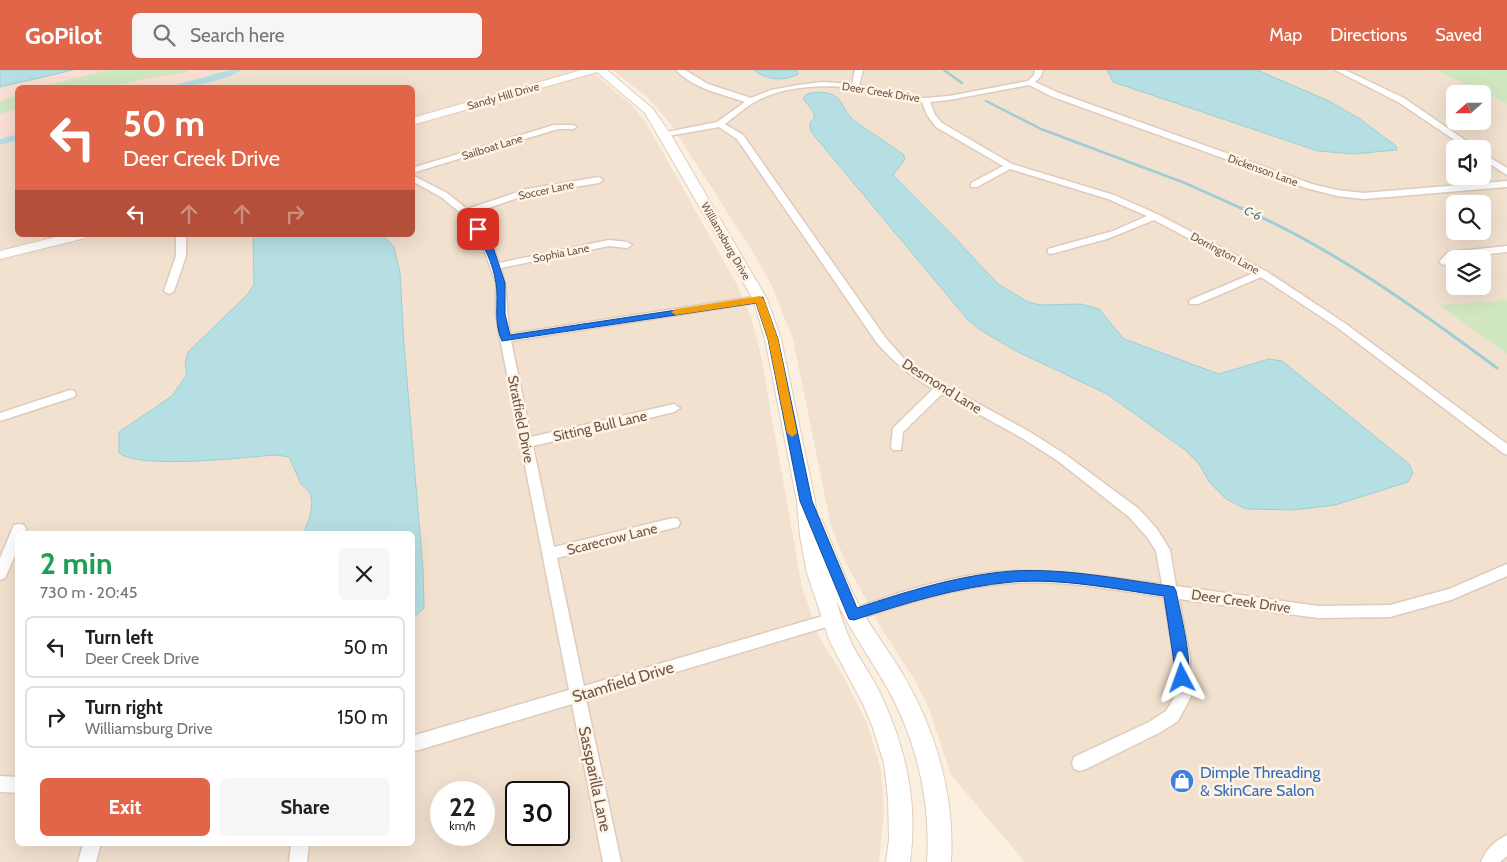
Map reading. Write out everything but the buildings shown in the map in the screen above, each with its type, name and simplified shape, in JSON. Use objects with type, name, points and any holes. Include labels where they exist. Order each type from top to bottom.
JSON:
[{"type":"street","name":"Sandy Hill Drive","points":[[415,121],[593,70]]},
{"type":"street","name":"Williamsburg Drive","points":[[601,70],[649,111],[665,135],[760,299],[773,339],[806,501],[809,536],[817,573],[843,617]]},
{"type":"street","points":[[680,70],[690,79],[752,101]]},
{"type":"street","points":[[855,86],[859,70]]},
{"type":"street","points":[[1030,83],[1037,76],[1039,70]]},
{"type":"street","points":[[1339,70],[1401,100],[1461,140]]},
{"type":"street","name":"Deer Creek Drive","points":[[665,135],[720,124],[752,101],[774,92],[798,87],[823,84],[855,86],[910,100],[925,100],[949,98],[1030,83]]},
{"type":"street","name":"Dickenson Lane","points":[[1030,83],[1056,95],[1309,186],[1337,193],[1364,196],[1507,184]]},
{"type":"street","name":"Dorrington Lane","points":[[925,100],[931,115],[939,125],[1009,166],[1111,197],[1154,216],[1262,273],[1342,326],[1507,450]]},
{"type":"street","name":"Desmond Lane","points":[[720,124],[732,130],[740,137],[881,340],[900,362],[940,389],[1026,435],[1062,458],[1134,513],[1152,532],[1162,550],[1170,591],[1182,658],[1183,697],[1172,716],[1155,727],[1080,764]]},
{"type":"street","name":"Sailboat Lane","points":[[415,170],[557,127],[573,126]]},
{"type":"street","points":[[1491,161],[1507,172]]},
{"type":"street","points":[[974,185],[1009,166]]},
{"type":"street","name":"Stratfield Drive","points":[[415,178],[444,195],[466,213],[488,244],[496,266],[501,283],[501,314],[577,695]]},
{"type":"street","name":"Soccer Lane","points":[[466,213],[527,192],[599,180]]},
{"type":"street","points":[[1051,251],[1108,237],[1135,227],[1154,216]]},
{"type":"street","points":[[0,254],[72,237]]},
{"type":"street","points":[[169,291],[180,255],[182,237]]},
{"type":"street","name":"Sophia Lane","points":[[496,266],[609,243],[627,245]]},
{"type":"street","points":[[1444,262],[1450,255],[1507,249]]},
{"type":"street","points":[[1194,302],[1262,273]]},
{"type":"street","points":[[506,338],[760,299]]},
{"type":"street","points":[[897,447],[897,431],[940,389]]},
{"type":"street","points":[[0,417],[70,394]]},
{"type":"street","name":"Sitting Bull Lane","points":[[526,443],[674,408]]},
{"type":"street","name":"Scarecrow Lane","points":[[550,554],[673,523]]},
{"type":"street","points":[[0,574],[15,538]]},
{"type":"street","name":"Deer Creek Drive","points":[[843,617],[917,593],[966,583],[1014,577],[1072,578],[1318,612],[1390,610],[1451,594],[1507,570]]},
{"type":"street","points":[[843,617],[840,642],[874,706],[895,762],[900,798],[901,840],[898,862]]},
{"type":"street","points":[[843,617],[899,689],[915,724],[930,764],[938,806],[939,862]]},
{"type":"street","name":"Stamfield Drive","points":[[415,743],[843,617]]},
{"type":"street","name":"Sassparilla Lane","points":[[577,695],[612,862]]},
{"type":"street","points":[[0,784],[15,785]]},
{"type":"street","points":[[1490,862],[1492,857],[1507,844]]},
{"type":"street","points":[[87,862],[91,846]]},
{"type":"street","points":[[298,862],[300,846]]},
{"type":"shaded area","points":[[0,70],[233,70],[187,85],[15,85],[15,135],[0,139]]},
{"type":"shaded area","points":[[140,70],[590,70],[633,106],[648,126],[736,283],[751,317],[760,351],[802,587],[819,637],[842,674],[867,723],[881,770],[884,813],[879,862],[0,862],[0,103],[15,99],[15,237],[415,237],[415,85],[74,85]]},
{"type":"shaded area","points":[[612,70],[1436,70],[1467,85],[1446,85],[1446,130],[1491,130],[1491,96],[1507,104],[1507,862],[1025,862],[951,775],[928,706],[913,677],[880,626],[845,561],[831,526],[793,339],[771,284],[756,257],[670,123],[647,97]]},
{"type":"green space","points":[[108,70],[186,70],[189,72],[143,79],[119,85],[48,85]]},
{"type":"green space","points":[[1436,70],[1507,70],[1507,104],[1491,96],[1491,85],[1467,85]]},
{"type":"green space","points":[[15,96],[15,109],[0,114],[0,101]]},
{"type":"green space","points":[[1507,299],[1507,354],[1439,305],[1498,301]]},
{"type":"water","points":[[0,70],[73,70],[0,87]]},
{"type":"water","points":[[754,70],[797,70],[798,74],[793,77],[775,79],[764,76]]},
{"type":"water","points":[[1107,70],[1257,70],[1329,101],[1360,119],[1396,146],[1397,150],[1353,154],[1318,151],[1113,82]]},
{"type":"water","points":[[818,92],[837,97],[853,120],[903,154],[905,159],[893,175],[998,284],[1028,302],[1041,305],[1081,304],[1099,309],[1124,339],[1219,374],[1269,359],[1282,361],[1409,464],[1413,473],[1408,482],[1335,505],[1294,510],[1246,509],[1226,499],[1210,483],[1199,464],[1184,449],[1107,394],[1014,350],[979,329],[967,319],[810,129],[814,113],[803,98],[807,94]]},
{"type":"water","points":[[253,237],[385,237],[394,247],[400,273],[404,345],[423,569],[424,608],[415,616],[415,531],[304,531],[310,517],[312,501],[310,493],[301,484],[289,457],[276,455],[170,462],[131,458],[119,453],[119,432],[172,396],[187,374],[185,363],[188,352],[248,294],[254,284]]},
{"type":"waterway","points":[[179,85],[237,70]]},
{"type":"waterway","name":"C-6","points":[[944,70],[962,83]]},
{"type":"waterway","name":"C-6","points":[[986,101],[1041,129],[1185,183],[1243,209]]},
{"type":"waterway","points":[[0,142],[15,138]]},
{"type":"waterway","name":"C-6","points":[[1241,208],[1308,241],[1341,260],[1436,323],[1497,368]]},
{"type":"slow traffic","points":[[676,312],[760,299],[773,339],[792,433]]},
{"type":"place","name":"Dimple Threading & SkinCare Salon","points":[[1182,781]]},
{"type":"route","points":[[478,229],[488,244],[501,283],[501,314],[506,338],[760,299],[773,339],[806,501],[854,615],[917,593],[966,583],[1014,577],[1072,578],[1170,591],[1182,658],[1182,678]]}]
